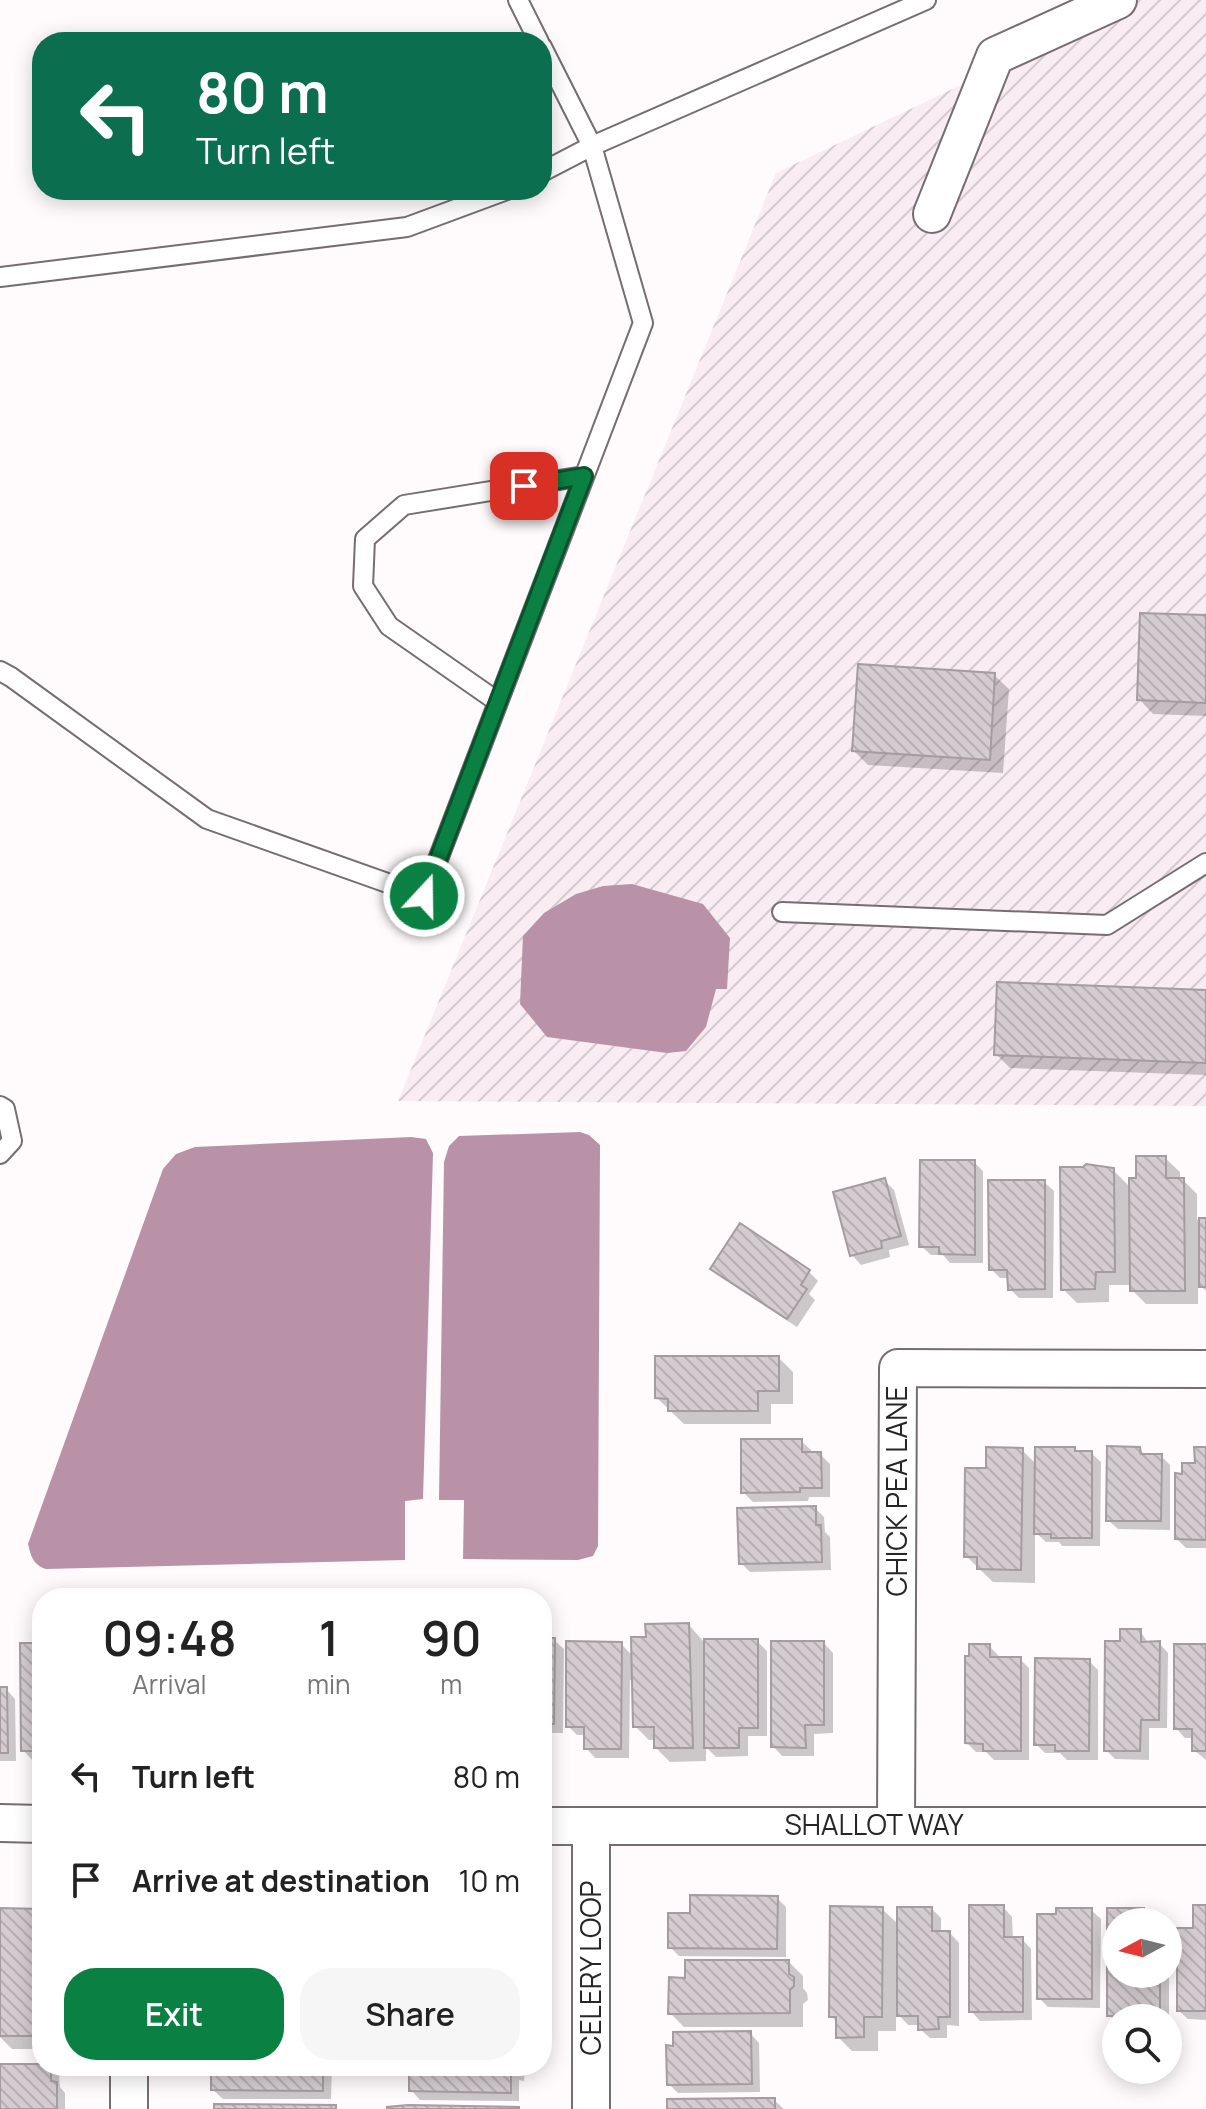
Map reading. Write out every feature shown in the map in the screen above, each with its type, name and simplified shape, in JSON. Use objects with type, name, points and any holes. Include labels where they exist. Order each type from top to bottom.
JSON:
[{"type":"street","points":[[932,214],[995,56],[1118,0]]},
{"type":"street","name":"CHICK PEA LANE","points":[[896,1825],[898,1368],[1206,1369]]},
{"type":"street","points":[[0,1823],[32,1824]]},
{"type":"street","name":"SHALLOT WAY","points":[[552,1826],[1206,1826]]},
{"type":"street","name":"CELERY LOOP","points":[[591,1826],[591,2109]]},
{"type":"street","points":[[129,2076],[129,2109]]},
{"type":"lane","points":[[518,0],[534,32]]},
{"type":"lane","points":[[552,167],[592,146],[926,0]]},
{"type":"lane","points":[[0,671],[207,819],[424,896],[643,323],[592,146],[552,67]]},
{"type":"lane","points":[[0,277],[407,227],[480,200]]},
{"type":"lane","points":[[498,702],[389,626],[363,586],[365,539],[404,505],[584,476]]},
{"type":"lane","points":[[782,912],[1107,925],[1206,863]]},
{"type":"lane","points":[[0,1106],[5,1109],[12,1141],[0,1154]]},
{"type":"shaded area","points":[[1139,0],[1206,0],[1206,1106],[398,1101],[776,173]]},
{"type":"shaded area","points":[[632,884],[703,904],[730,938],[727,989],[716,989],[706,1027],[686,1051],[667,1053],[547,1037],[520,1004],[523,936],[544,913],[576,894],[603,886]]},
{"type":"shaded area","points":[[580,1132],[600,1145],[598,1546],[593,1556],[578,1560],[463,1559],[464,1500],[439,1500],[444,1162],[449,1146],[459,1136]]},
{"type":"shaded area","points":[[411,1137],[426,1139],[433,1153],[423,1499],[405,1501],[405,1560],[46,1569],[38,1565],[28,1544],[163,1169],[176,1154],[195,1147]]},
{"type":"building","points":[[1140,613],[1206,615],[1206,703],[1137,700]]},
{"type":"building","points":[[858,664],[995,673],[990,760],[852,751]]},
{"type":"building","points":[[997,982],[1206,990],[1206,1063],[994,1055]]},
{"type":"building","points":[[1136,1156],[1166,1156],[1166,1178],[1184,1178],[1185,1291],[1130,1291],[1129,1178],[1136,1178]]},
{"type":"building","points":[[920,1160],[975,1160],[975,1255],[939,1254],[939,1247],[919,1247]]},
{"type":"building","points":[[1086,1164],[1114,1168],[1115,1272],[1096,1272],[1095,1289],[1061,1290],[1060,1167],[1083,1167]]},
{"type":"building","points":[[885,1178],[901,1236],[881,1241],[882,1248],[850,1256],[833,1192]]},
{"type":"building","points":[[988,1180],[1045,1180],[1045,1289],[1008,1290],[1007,1270],[989,1270]]},
{"type":"building","points":[[1199,1218],[1206,1218],[1206,1287],[1199,1287]]},
{"type":"building","points":[[740,1223],[810,1270],[801,1285],[807,1289],[787,1319],[710,1269]]},
{"type":"building","points":[[655,1356],[779,1356],[779,1391],[758,1391],[758,1411],[668,1411],[668,1399],[655,1398]]},
{"type":"building","points":[[741,1439],[802,1439],[802,1452],[821,1452],[822,1488],[800,1488],[800,1492],[741,1493]]},
{"type":"building","points":[[1107,1446],[1140,1447],[1141,1454],[1162,1454],[1161,1521],[1106,1521]]},
{"type":"building","points":[[986,1447],[1023,1448],[1021,1570],[977,1569],[977,1557],[964,1557],[965,1468],[986,1468]]},
{"type":"building","points":[[1035,1447],[1075,1447],[1075,1451],[1092,1451],[1092,1538],[1051,1538],[1051,1534],[1034,1534]]},
{"type":"building","points":[[1194,1447],[1206,1447],[1206,1540],[1175,1539],[1175,1473],[1182,1474],[1182,1463],[1195,1463]]},
{"type":"building","points":[[816,1506],[816,1525],[821,1525],[822,1562],[739,1564],[737,1508]]},
{"type":"building","points":[[689,1623],[693,1748],[654,1748],[654,1727],[633,1727],[631,1637],[646,1637],[645,1624]]},
{"type":"building","points":[[1120,1629],[1141,1629],[1141,1642],[1160,1641],[1159,1720],[1141,1720],[1140,1751],[1104,1751],[1105,1641],[1120,1641]]},
{"type":"building","points":[[552,1638],[555,1638],[552,1724]]},
{"type":"building","points":[[704,1639],[758,1639],[758,1728],[739,1728],[739,1748],[704,1748]]},
{"type":"building","points":[[566,1641],[622,1642],[621,1749],[584,1749],[584,1727],[566,1727]]},
{"type":"building","points":[[771,1641],[824,1641],[824,1725],[805,1725],[806,1748],[771,1747]]},
{"type":"building","points":[[20,1643],[32,1643],[32,1751],[21,1751]]},
{"type":"building","points":[[969,1644],[990,1644],[990,1657],[1021,1657],[1021,1751],[983,1751],[983,1744],[965,1743],[965,1656],[969,1656]]},
{"type":"building","points":[[1174,1644],[1206,1644],[1206,1751],[1192,1751],[1192,1729],[1174,1729]]},
{"type":"building","points":[[1035,1658],[1090,1659],[1089,1751],[1055,1751],[1055,1745],[1034,1745]]},
{"type":"building","points":[[0,1687],[7,1687],[8,1753],[0,1753]]},
{"type":"building","points":[[690,1895],[778,1896],[777,1949],[668,1948],[668,1913],[690,1913]]},
{"type":"building","points":[[969,1905],[1004,1905],[1004,1937],[1023,1937],[1023,2012],[969,2012]]},
{"type":"building","points":[[1193,1905],[1206,1905],[1206,2011],[1182,2011],[1182,2004],[1177,2004],[1177,1988],[1182,1988],[1182,1928],[1193,1928]]},
{"type":"building","points":[[830,1906],[883,1907],[882,2017],[864,2017],[864,2037],[836,2038],[836,2017],[829,2017]]},
{"type":"building","points":[[897,1907],[932,1907],[932,1931],[950,1931],[950,2017],[938,2017],[939,2029],[918,2030],[918,2016],[897,2016]]},
{"type":"building","points":[[0,1908],[32,1909],[32,2036],[0,2036]]},
{"type":"building","points":[[1056,1908],[1092,1908],[1092,1999],[1037,1999],[1037,1914],[1056,1914]]},
{"type":"building","points":[[685,1960],[789,1960],[789,1974],[794,1977],[794,1986],[790,1990],[790,2013],[668,2014],[669,1977],[685,1978]]},
{"type":"building","points":[[1107,1988],[1160,1988],[1160,2004],[1107,2004]]},
{"type":"building","points":[[751,2031],[752,2084],[667,2085],[666,2045],[673,2046],[673,2032]]},
{"type":"building","points":[[0,2064],[32,2064],[32,2076],[51,2076],[51,2081],[57,2082],[57,2109],[0,2109]]},
{"type":"building","points":[[211,2076],[323,2076],[323,2091],[211,2090]]},
{"type":"building","points":[[409,2076],[511,2076],[511,2093],[409,2091]]},
{"type":"building","points":[[775,2098],[775,2109],[667,2109],[667,2099]]},
{"type":"building","points":[[214,2104],[336,2105],[336,2109],[214,2109]]},
{"type":"building","points":[[408,2105],[519,2107],[519,2109],[387,2109]]},
{"type":"route","points":[[424,896],[584,476],[524,486]]}]
